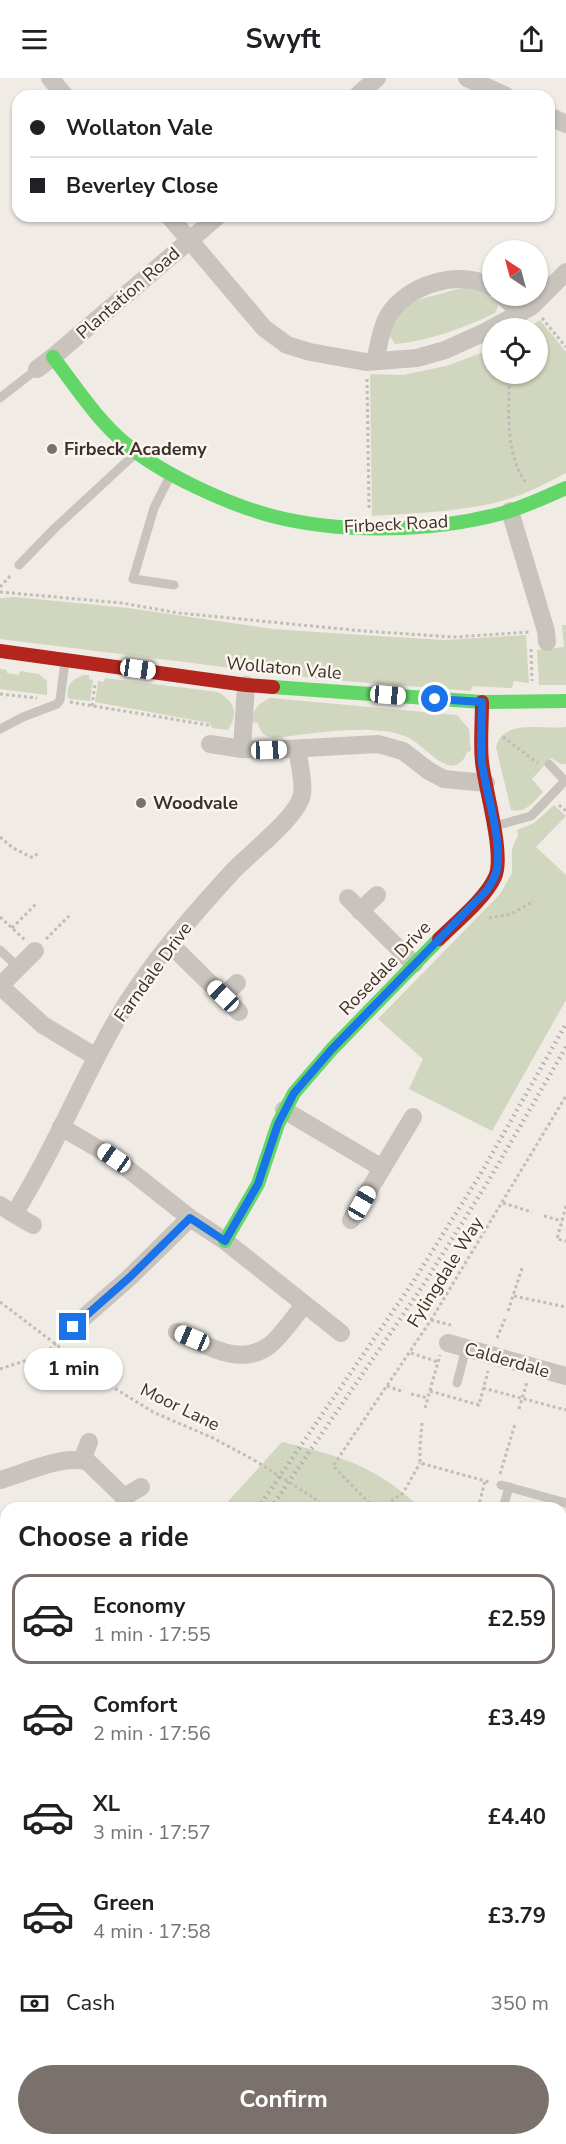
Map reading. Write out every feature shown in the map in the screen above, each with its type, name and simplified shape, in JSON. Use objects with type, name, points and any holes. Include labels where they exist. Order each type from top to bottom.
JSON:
[{"type":"street","points":[[50,78],[60,90]]},
{"type":"street","points":[[364,90],[377,78]]},
{"type":"street","points":[[467,78],[493,90]]},
{"type":"street","points":[[174,222],[276,338],[287,345],[310,352],[371,362],[417,358],[445,350],[483,333],[526,309],[566,272]]},
{"type":"street","name":"Plantation Road","points":[[37,369],[211,222]]},
{"type":"street","points":[[371,362],[383,325],[397,304],[408,295],[422,288],[457,279],[482,283]]},
{"type":"street","points":[[521,306],[526,309]]},
{"type":"street","name":"Firbeck Road","points":[[53,357],[102,420],[136,452],[171,475],[211,495],[260,514],[284,520],[343,528],[369,529],[438,524],[510,511],[566,488]]},
{"type":"street","points":[[510,511],[546,636]]},
{"type":"street","name":"Wollaton Vale","points":[[0,651],[246,685],[482,702],[566,701]]},
{"type":"street","points":[[242,748],[246,685]]},
{"type":"street","name":"Rosedale Drive","points":[[225,1241],[258,1184],[284,1110],[309,1074],[487,890],[496,875],[494,826],[482,762],[482,702]]},
{"type":"street","points":[[210,744],[242,748],[297,749],[353,744],[384,745],[403,751],[429,771],[444,779],[486,783]]},
{"type":"street","name":"Farndale Drive","points":[[33,1226],[7,1210],[29,1191],[96,1057],[131,997],[232,872],[295,809],[302,793],[297,749]]},
{"type":"street","points":[[377,895],[354,905],[414,964]]},
{"type":"street","points":[[171,945],[239,1012]]},
{"type":"street","points":[[35,951],[0,986],[43,1025],[96,1057]]},
{"type":"street","points":[[223,996],[237,983]]},
{"type":"street","points":[[284,1110],[382,1168]]},
{"type":"street","points":[[351,1220],[412,1117]]},
{"type":"street","points":[[61,1127],[99,1148],[190,1218],[225,1241],[341,1333]]},
{"type":"street","points":[[73,1327],[124,1271],[190,1218]]},
{"type":"street","points":[[177,1332],[222,1352],[251,1354],[270,1344],[304,1305]]},
{"type":"street","name":"Calderdale","points":[[444,1348],[466,1348],[566,1376]]},
{"type":"street","points":[[82,1460],[89,1442]]},
{"type":"street","points":[[0,1480],[71,1459],[88,1462],[124,1502],[141,1487]]},
{"type":"lane","points":[[0,398],[37,369]]},
{"type":"lane","points":[[19,565],[136,452]]},
{"type":"lane","points":[[171,475],[154,508],[133,579],[174,585]]},
{"type":"lane","points":[[0,729],[57,704],[60,700],[65,659]]},
{"type":"lane","points":[[494,826],[531,816],[566,780],[549,764]]},
{"type":"lane","points":[[0,950],[18,968]]},
{"type":"lane","points":[[457,1383],[466,1348]]},
{"type":"lane","points":[[503,1502],[502,1485],[562,1502]]},
{"type":"path","points":[[526,309],[566,347]]},
{"type":"path","points":[[369,529],[371,362]]},
{"type":"path","points":[[510,384],[511,452],[515,466],[538,500]]},
{"type":"path","points":[[0,587],[19,565]]},
{"type":"path","points":[[0,592],[122,603],[179,613],[273,624],[382,633],[454,637],[546,636]]},
{"type":"path","points":[[531,654],[532,681]]},
{"type":"path","points":[[0,694],[60,700],[208,725],[206,743],[210,744]]},
{"type":"path","points":[[482,727],[499,734],[542,766],[549,764]]},
{"type":"path","points":[[0,837],[13,848],[31,857],[39,852]]},
{"type":"path","points":[[470,907],[479,916],[486,918],[511,914],[534,902]]},
{"type":"path","points":[[12,928],[36,903]]},
{"type":"path","points":[[0,917],[35,951],[69,916]]},
{"type":"path","name":"Fylingdale Way","points":[[368,1502],[333,1466],[410,1353],[565,1099]]},
{"type":"path","points":[[503,1203],[532,1212]]},
{"type":"path","points":[[566,1206],[557,1239],[566,1242]]},
{"type":"path","points":[[544,1216],[562,1221]]},
{"type":"path","points":[[508,1311],[522,1268]]},
{"type":"path","points":[[514,1296],[566,1307]]},
{"type":"path","name":"Moor Lane","points":[[0,1302],[111,1386],[153,1412],[213,1438],[254,1460],[318,1502]]},
{"type":"path","points":[[496,1338],[506,1319]]},
{"type":"path","points":[[0,1369],[45,1354],[55,1344]]},
{"type":"path","points":[[426,1408],[444,1348]]},
{"type":"path","points":[[410,1353],[438,1362]]},
{"type":"path","points":[[519,1409],[532,1366]]},
{"type":"path","points":[[387,1386],[401,1391]]},
{"type":"path","points":[[483,1388],[566,1410]]},
{"type":"path","points":[[411,1394],[428,1398]]},
{"type":"path","points":[[390,1502],[403,1493],[420,1463],[422,1423]]},
{"type":"path","points":[[420,1463],[502,1485],[515,1424]]},
{"type":"path","points":[[480,1502],[485,1481]]},
{"type":"green space","points":[[465,287],[482,290],[482,306],[498,306],[495,313],[471,324],[421,340],[395,344],[388,333],[399,312],[414,301]]},
{"type":"green space","points":[[548,330],[566,352],[566,473],[518,496],[486,505],[437,512],[372,516],[370,374],[403,375],[446,366],[482,353],[482,384],[548,384]]},
{"type":"green space","points":[[15,597],[128,608],[273,629],[446,640],[526,635],[529,683],[514,681],[512,688],[472,686],[471,691],[321,679],[0,639],[0,598]]},
{"type":"green space","points":[[562,625],[566,625],[566,685],[539,685],[537,650],[564,647]]},
{"type":"green space","points":[[0,669],[19,675],[20,671],[39,674],[47,681],[47,695],[0,689]]},
{"type":"green space","points":[[89,675],[89,679],[93,680],[90,701],[69,699],[68,690],[71,683]]},
{"type":"green space","points":[[105,678],[218,692],[234,708],[231,724],[228,730],[212,728],[210,723],[95,702],[98,681],[104,682]]},
{"type":"green space","points":[[271,698],[457,715],[469,729],[471,751],[467,752],[459,764],[454,766],[441,762],[407,737],[377,730],[342,730],[273,738],[263,733],[258,723],[252,722],[257,707]]},
{"type":"green space","points":[[525,727],[566,727],[566,764],[561,764],[551,758],[532,779],[543,792],[525,809],[511,810],[496,747],[500,738],[507,732]]},
{"type":"green space","points":[[554,805],[566,816],[536,847],[566,875],[566,1000],[492,1131],[409,1089],[423,1059],[378,1019],[500,894],[512,873],[512,849],[518,835],[517,830],[534,823]]},
{"type":"green space","points":[[282,1442],[355,1464],[387,1481],[413,1502],[228,1502]]},
{"type":"railway","points":[[262,1502],[413,1282],[480,1175],[566,1024]]},
{"type":"railway","points":[[275,1502],[422,1287],[489,1180],[566,1047]]},
{"type":"traffic: fast","points":[[53,357],[87,403],[115,435],[142,457],[205,491],[272,516],[328,526],[418,527],[503,513],[566,488]]},
{"type":"traffic: fast","points":[[273,687],[482,702],[566,701]]},
{"type":"traffic: fast","points":[[225,1241],[258,1184],[278,1124],[294,1093],[332,1049],[439,939]]},
{"type":"traffic: jam","points":[[0,651],[273,687]]},
{"type":"traffic: jam","points":[[439,939],[484,894],[495,877],[497,867],[496,838],[482,762],[482,702]]},
{"type":"place","name":"Firbeck Academy","points":[[52,449]]},
{"type":"place","name":"Woodvale","points":[[141,803]]},
{"type":"route","points":[[73,1327],[130,1277],[190,1218],[225,1241],[258,1184],[278,1124],[294,1093],[320,1061],[487,890],[496,875],[494,826],[482,762],[482,702],[435,699]]}]
